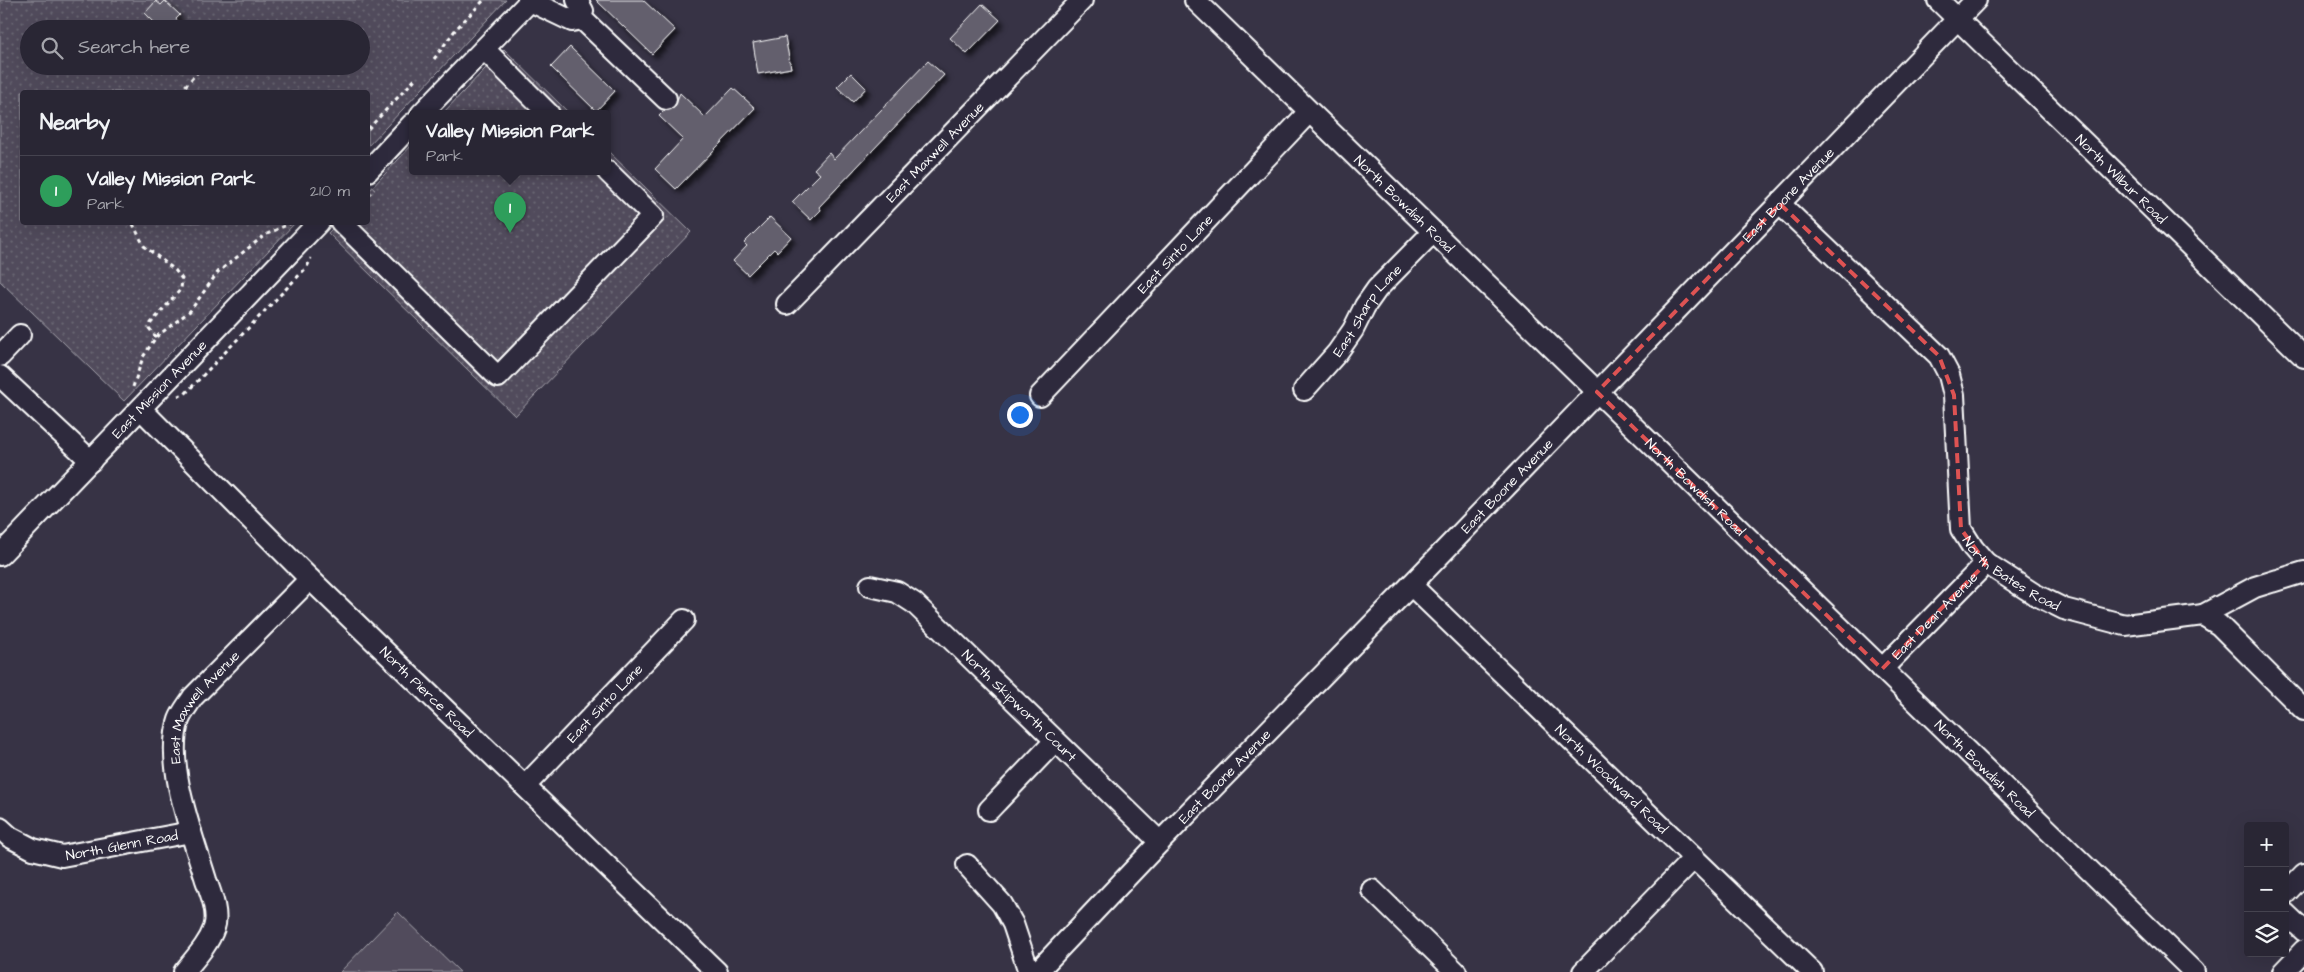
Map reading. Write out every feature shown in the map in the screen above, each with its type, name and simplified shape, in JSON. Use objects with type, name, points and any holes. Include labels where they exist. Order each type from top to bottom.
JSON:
[{"type":"street","name":"East Maxwell Avenue","points":[[787,304],[1082,0]]},
{"type":"street","name":"North Bowdish Road","points":[[1195,0],[2194,972]]},
{"type":"street","name":"North Wilbur Road","points":[[1938,0],[2304,357]]},
{"type":"street","name":"East Boone Avenue","points":[[1037,972],[1160,842],[1976,0]]},
{"type":"street","points":[[425,110],[531,1],[572,21],[578,8],[666,99]]},
{"type":"street","points":[[484,49],[545,110]]},
{"type":"street","name":"East Sinto Lane","points":[[1040,396],[1310,112]]},
{"type":"street","points":[[370,169],[409,127]]},
{"type":"street","points":[[344,225],[498,377],[653,216],[611,175]]},
{"type":"street","name":"North Bates Road","points":[[1780,204],[1939,356],[1949,375],[1954,395],[1961,529],[1973,548],[1986,563],[2034,594],[2064,609],[2125,625],[2203,615]]},
{"type":"street","name":"East Mission Avenue","points":[[0,555],[91,461],[148,415],[316,225]]},
{"type":"street","name":"East Sharp Lane","points":[[1304,390],[1338,353],[1377,289],[1433,232]]},
{"type":"street","points":[[0,356],[20,335]]},
{"type":"street","points":[[0,376],[91,461]]},
{"type":"street","name":"North Pierce Road","points":[[148,415],[310,579],[717,972]]},
{"type":"street","name":"East Dean Avenue","points":[[1882,669],[1986,563]]},
{"type":"street","points":[[2304,572],[2255,587],[2203,615],[2219,625],[2304,710]]},
{"type":"street","name":"East Maxwell Avenue","points":[[184,972],[204,948],[214,926],[214,903],[191,832],[175,767],[174,744],[179,719],[193,697],[310,579]]},
{"type":"street","name":"North Woodward Road","points":[[1411,585],[1812,972]]},
{"type":"street","name":"North Skipworth Court","points":[[870,586],[897,592],[914,603],[1160,842]]},
{"type":"street","name":"East Sinto Lane","points":[[525,786],[684,620]]},
{"type":"street","points":[[989,810],[1055,741]]},
{"type":"street","name":"North Glenn Road","points":[[0,828],[10,837],[33,849],[62,856],[191,832]]},
{"type":"street","points":[[1583,972],[1694,858]]},
{"type":"street","points":[[967,865],[1002,904],[1013,924],[1029,972]]},
{"type":"street","points":[[2289,890],[2304,874]]},
{"type":"street","points":[[1372,890],[1456,972]]},
{"type":"street","points":[[2289,916],[2304,931]]},
{"type":"street","points":[[2283,972],[2304,950]]},
{"type":"path","points":[[434,59],[456,29],[484,0]]},
{"type":"path","points":[[182,90],[195,75]]},
{"type":"path","points":[[370,127],[417,77]]},
{"type":"path","points":[[134,225],[144,246],[174,270],[182,279],[181,289],[151,323],[149,328],[156,337]]},
{"type":"path","points":[[128,393],[135,386],[143,357],[156,337],[190,311],[218,272],[266,234],[284,225]]},
{"type":"path","points":[[148,415],[178,396],[186,394],[308,267],[314,251]]},
{"type":"highlighted area","points":[[1780,204],[1939,356],[1954,395],[1961,529],[1986,563],[1882,669],[1597,392]]},
{"type":"shaded area","points":[[0,0],[506,0],[370,144],[370,90],[20,90],[20,225],[293,225],[124,401],[0,281]]},
{"type":"shaded area","points":[[504,49],[566,110],[446,110]]},
{"type":"shaded area","points":[[409,148],[409,175],[611,175],[611,154],[691,232],[515,416],[328,233],[336,225],[370,225],[370,190]]},
{"type":"shaded area","points":[[398,912],[460,972],[340,972]]},
{"type":"building","points":[[596,0],[643,0],[675,30],[652,54]]},
{"type":"building","points":[[156,1],[161,5],[165,1],[180,15],[177,20],[152,20],[145,13]]},
{"type":"building","points":[[982,4],[1000,20],[967,54],[950,38]]},
{"type":"building","points":[[785,37],[791,68],[758,74],[753,43]]},
{"type":"building","points":[[570,47],[615,91],[595,110],[551,67]]},
{"type":"building","points":[[928,61],[944,75],[819,207],[821,210],[811,220],[792,202],[820,174],[814,169],[829,153],[834,159]]},
{"type":"building","points":[[851,73],[866,88],[853,102],[837,87]]},
{"type":"building","points":[[733,88],[755,108],[676,189],[655,169],[683,139],[659,116],[664,111],[674,108],[680,93],[705,117]]},
{"type":"building","points":[[770,217],[791,237],[777,252],[774,249],[748,275],[733,261],[747,246],[744,243]]},
{"type":"place","name":"Valley Mission Park","points":[[510,233]]}]
